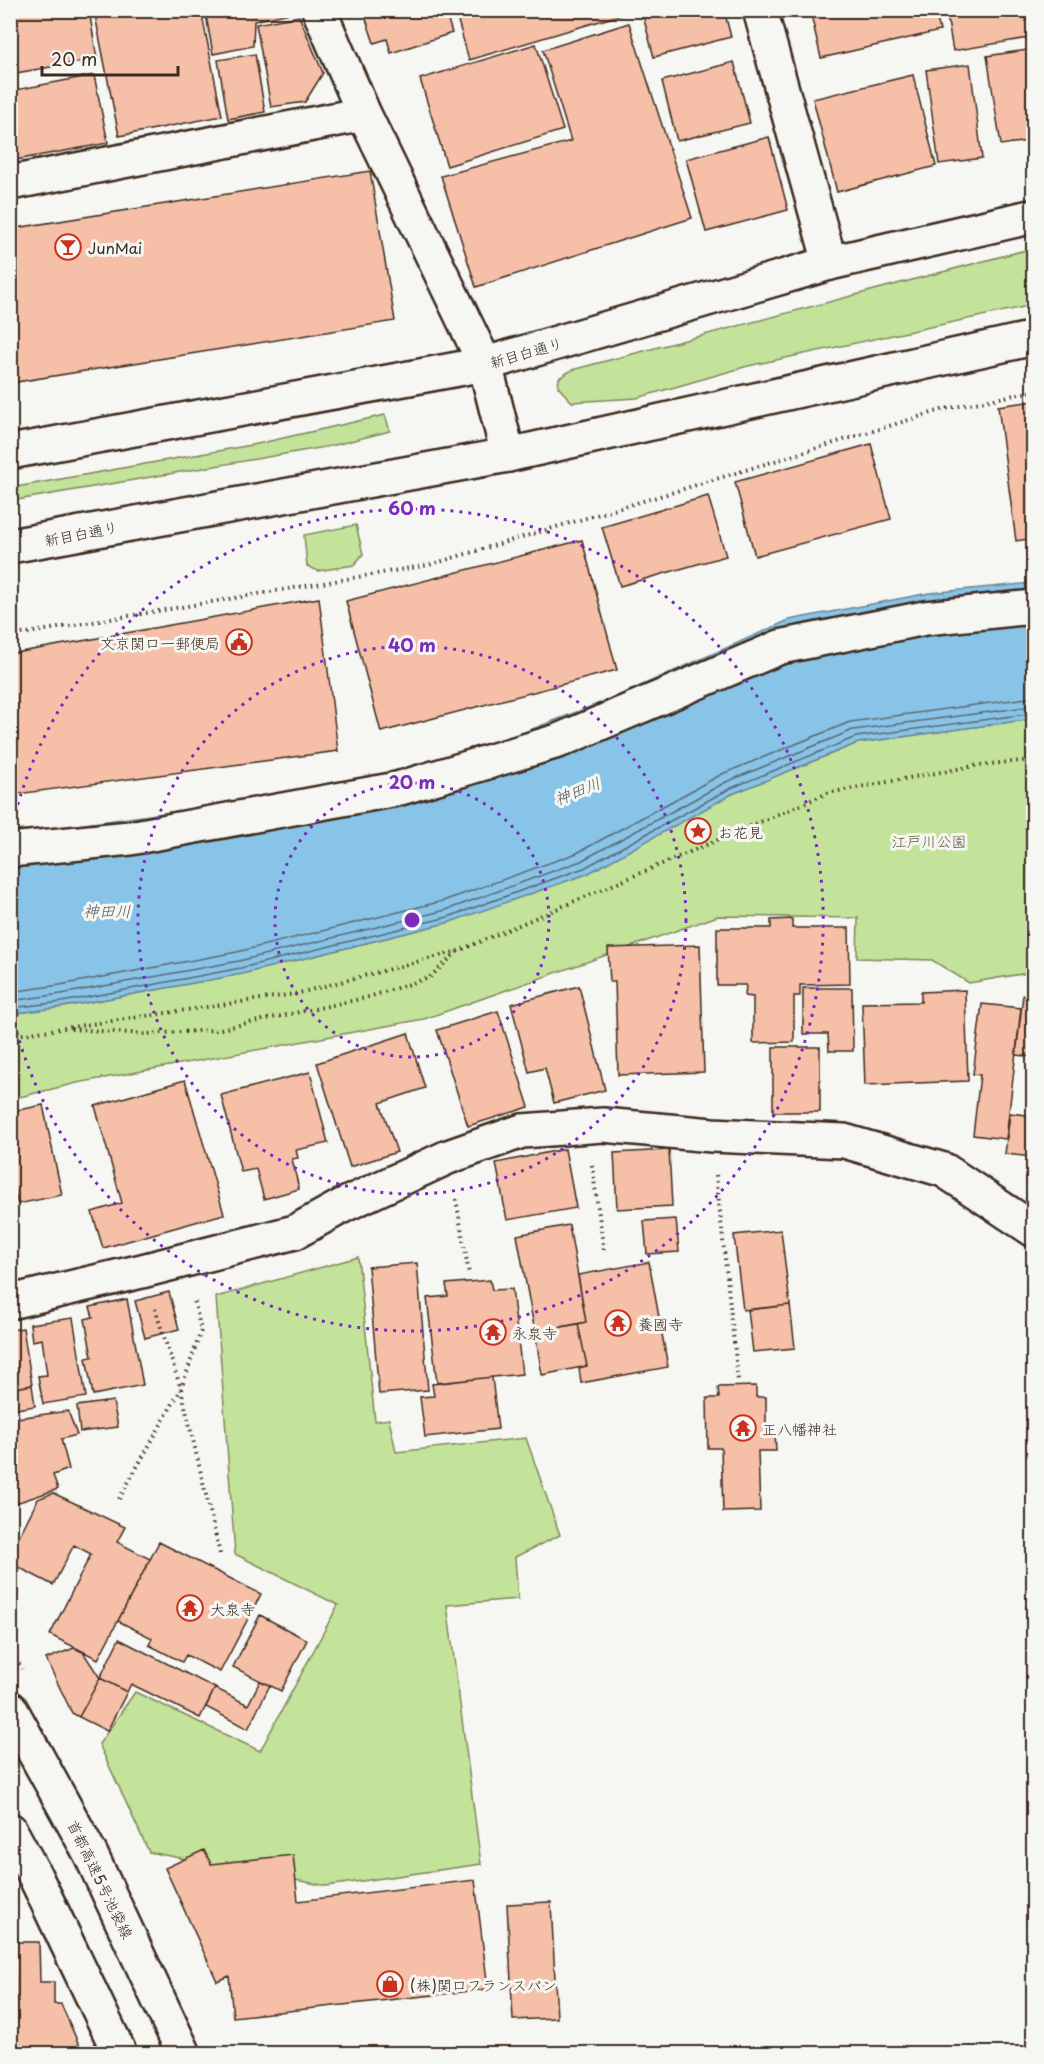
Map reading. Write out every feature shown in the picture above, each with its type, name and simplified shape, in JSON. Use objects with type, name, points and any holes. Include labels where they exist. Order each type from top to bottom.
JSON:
[{"type":"main road","points":[[319,10],[364,114],[485,364],[508,455]]},
{"type":"main road","points":[[760,10],[830,263]]},
{"type":"main road","points":[[10,183],[364,114]]},
{"type":"main road","name":"新目白通り","points":[[10,452],[485,364],[830,263],[1034,216]]},
{"type":"main road","name":"新目白通り","points":[[10,546],[508,455],[1034,338]]},
{"type":"main road","points":[[10,850],[130,837],[397,789],[558,741],[780,647],[925,618],[1034,607]]},
{"type":"main road","points":[[10,1302],[142,1272],[295,1232],[344,1205],[448,1157],[522,1131],[586,1126],[603,1125],[712,1135],[844,1141],[944,1170],[1034,1230]]},
{"type":"main road","name":"首都高速5号池袋線","points":[[10,1708],[90,1853],[184,2054]]},
{"type":"main road","points":[[10,1830],[36,1876],[120,2054]]},
{"type":"path","points":[[10,636],[429,565],[945,409],[1034,391]]},
{"type":"path","points":[[10,1036],[295,994],[458,951],[828,793],[979,765],[1034,760]]},
{"type":"path","points":[[64,1028],[146,1034],[216,1030],[376,995],[429,978],[458,951]]},
{"type":"path","points":[[586,1126],[604,1251]]},
{"type":"path","points":[[448,1157],[469,1274]]},
{"type":"path","points":[[717,1191],[738,1380]]},
{"type":"path","points":[[119,1499],[181,1389],[201,1330],[186,1260]]},
{"type":"path","points":[[142,1272],[181,1389],[220,1554]]},
{"type":"green space","points":[[1033,248],[1033,305],[748,366],[637,398],[572,402],[558,387],[559,378],[572,370]]},
{"type":"green space","points":[[385,415],[390,431],[331,446],[11,501],[11,488],[257,444]]},
{"type":"green space","points":[[356,525],[363,554],[354,565],[318,571],[307,566],[304,535]]},
{"type":"green space","name":"江戸川公園","points":[[1033,719],[1033,972],[969,983],[932,960],[857,958],[858,918],[718,916],[424,1019],[77,1083],[11,1099],[10,1014],[63,1007],[242,974],[450,922],[732,794],[858,743]]},
{"type":"green space","points":[[358,1257],[375,1421],[389,1419],[396,1452],[526,1438],[560,1535],[515,1557],[518,1599],[447,1605],[481,1864],[327,1886],[149,1852],[99,1744],[135,1692],[260,1751],[338,1605],[235,1554],[216,1297]]},
{"type":"water","name":"神田川","points":[[1033,583],[1033,719],[858,743],[732,794],[587,874],[450,922],[242,974],[63,1007],[11,1014],[11,831],[49,829],[307,793],[475,751],[613,698],[789,620],[929,593]]},
{"type":"building","points":[[10,10],[89,10],[97,59],[10,74]]},
{"type":"building","points":[[94,10],[201,10],[222,116],[119,136]]},
{"type":"building","points":[[205,10],[289,10],[290,13],[254,21],[253,46],[213,54]]},
{"type":"building","points":[[363,10],[445,10],[452,33],[391,53],[387,39],[374,43]]},
{"type":"building","points":[[455,10],[637,10],[469,60]]},
{"type":"building","points":[[665,10],[724,10],[731,37],[654,57],[643,16]]},
{"type":"building","points":[[810,10],[935,10],[940,31],[821,58]]},
{"type":"building","points":[[946,10],[1034,10],[1034,37],[953,51]]},
{"type":"building","points":[[299,16],[323,73],[305,102],[271,107],[256,24]]},
{"type":"building","points":[[629,23],[692,218],[476,287],[441,176],[571,141],[543,50]]},
{"type":"building","points":[[536,44],[563,130],[447,166],[420,79]]},
{"type":"building","points":[[1034,49],[1034,140],[1001,145],[987,56]]},
{"type":"building","points":[[255,54],[265,112],[228,119],[218,60]]},
{"type":"building","points":[[734,62],[750,123],[677,141],[662,81]]},
{"type":"building","points":[[970,64],[982,158],[939,164],[926,70]]},
{"type":"building","points":[[94,75],[108,143],[10,161],[10,91]]},
{"type":"building","points":[[913,75],[936,166],[837,192],[813,99]]},
{"type":"building","points":[[769,137],[788,210],[706,232],[686,159]]},
{"type":"building","points":[[370,171],[395,321],[10,383],[10,229]]},
{"type":"building","points":[[1034,401],[1034,538],[1016,541],[998,406]]},
{"type":"building","points":[[871,444],[891,519],[755,556],[735,482]]},
{"type":"building","points":[[708,496],[726,556],[620,586],[602,527]]},
{"type":"building","points":[[582,540],[617,670],[381,732],[346,601]]},
{"type":"building","points":[[319,598],[338,751],[10,795],[10,654]]},
{"type":"building","points":[[792,919],[792,928],[849,928],[850,984],[800,985],[800,996],[794,996],[794,1042],[753,1043],[753,997],[745,996],[746,985],[717,985],[717,928],[771,928],[771,920]]},
{"type":"building","points":[[700,945],[704,1072],[618,1075],[615,982],[610,982],[608,948]]},
{"type":"building","points":[[579,986],[605,1090],[554,1103],[545,1068],[529,1072],[511,1004]]},
{"type":"building","points":[[803,988],[852,988],[853,1051],[829,1051],[828,1034],[803,1034]]},
{"type":"building","points":[[965,990],[968,1081],[865,1085],[862,1003],[921,1002],[921,992]]},
{"type":"building","points":[[1023,995],[1034,997],[1034,1057],[1016,1055]]},
{"type":"building","points":[[982,1004],[1021,1008],[1006,1139],[973,1135],[980,1075],[973,1074]]},
{"type":"building","points":[[498,1011],[529,1107],[468,1126],[437,1030]]},
{"type":"building","points":[[408,1033],[425,1088],[380,1103],[397,1152],[350,1167],[317,1063]]},
{"type":"building","points":[[773,1047],[820,1047],[820,1112],[773,1112]]},
{"type":"building","points":[[310,1072],[328,1143],[296,1150],[298,1158],[292,1159],[299,1189],[264,1199],[256,1169],[241,1172],[221,1095]]},
{"type":"building","points":[[185,1080],[224,1214],[103,1248],[92,1212],[122,1203],[95,1106]]},
{"type":"building","points":[[43,1105],[62,1195],[18,1204],[10,1177],[10,1112]]},
{"type":"building","points":[[1010,1113],[1034,1116],[1034,1157],[1005,1154]]},
{"type":"building","points":[[565,1149],[576,1208],[507,1220],[496,1163]]},
{"type":"building","points":[[669,1150],[672,1206],[617,1209],[614,1153]]},
{"type":"building","points":[[676,1219],[679,1252],[647,1254],[644,1221]]},
{"type":"building","points":[[569,1225],[586,1322],[535,1332],[517,1235]]},
{"type":"building","points":[[781,1230],[790,1305],[743,1310],[734,1235]]},
{"type":"building","points":[[649,1262],[668,1367],[581,1383],[579,1368],[587,1366],[578,1324],[586,1322],[578,1275]]},
{"type":"building","points":[[417,1263],[428,1390],[379,1394],[368,1267]]},
{"type":"building","points":[[490,1280],[492,1290],[512,1289],[522,1374],[437,1383],[427,1298],[448,1296],[446,1284]]},
{"type":"building","points":[[169,1292],[179,1329],[145,1338],[135,1301]]},
{"type":"building","points":[[127,1299],[143,1385],[93,1395],[86,1358],[92,1357],[85,1319],[93,1317],[90,1307]]},
{"type":"building","points":[[790,1305],[795,1348],[753,1352],[748,1310]]},
{"type":"building","points":[[73,1318],[86,1397],[43,1404],[38,1376],[47,1375],[42,1339],[32,1341],[30,1324]]},
{"type":"building","points":[[578,1324],[587,1366],[542,1375],[535,1332]]},
{"type":"building","points":[[23,1328],[32,1385],[10,1389],[10,1330]]},
{"type":"building","points":[[492,1377],[498,1429],[425,1437],[420,1397],[434,1396],[432,1384]]},
{"type":"building","points":[[32,1385],[35,1406],[10,1410],[10,1389]]},
{"type":"building","points":[[756,1386],[756,1397],[766,1397],[766,1433],[775,1433],[776,1451],[758,1451],[760,1511],[723,1512],[721,1448],[708,1448],[707,1398],[719,1398],[718,1387]]},
{"type":"building","points":[[113,1401],[118,1427],[80,1432],[77,1406]]},
{"type":"building","points":[[68,1411],[77,1435],[61,1439],[69,1469],[53,1475],[58,1489],[10,1505],[10,1419]]},
{"type":"building","points":[[53,1493],[125,1527],[117,1542],[150,1559],[98,1659],[50,1635],[91,1554],[74,1545],[53,1585],[10,1563],[10,1554],[38,1499]]},
{"type":"building","points":[[159,1542],[261,1594],[220,1672],[186,1655],[182,1662],[149,1645],[152,1638],[118,1621]]},
{"type":"building","points":[[1034,1580],[1034,1610],[1026,1608]]},
{"type":"building","points":[[260,1615],[307,1640],[281,1691],[233,1667]]},
{"type":"building","points":[[119,1639],[215,1688],[200,1718],[131,1684],[127,1692],[100,1678]]},
{"type":"building","points":[[74,1648],[83,1652],[100,1678],[79,1717],[72,1713],[46,1659]]},
{"type":"building","points":[[100,1678],[127,1692],[107,1731],[79,1717]]},
{"type":"building","points":[[260,1681],[270,1685],[248,1729],[206,1707],[215,1688],[248,1705]]},
{"type":"building","points":[[204,1850],[211,1864],[293,1855],[298,1901],[475,1880],[488,1989],[233,2017],[229,1976],[217,1981],[165,1868]]},
{"type":"building","points":[[551,1902],[557,2018],[513,2020],[507,1904]]},
{"type":"building","points":[[14,1942],[39,1942],[40,1982],[54,1982],[54,2004],[61,2004],[83,2054],[16,2054]]},
{"type":"place","name":"JunMai","points":[[68,247]]},
{"type":"place","name":"文京関口一郵便局","points":[[239,642]]},
{"type":"place","name":"お花見","points":[[698,831]]},
{"type":"place","name":"養國寺","points":[[618,1323]]},
{"type":"place","name":"永泉寺","points":[[493,1332]]},
{"type":"place","name":"正八幡神社","points":[[743,1428]]},
{"type":"place","name":"大泉寺","points":[[190,1608]]},
{"type":"place","name":"(株)関口フランスパン","points":[[390,1984]]}]
